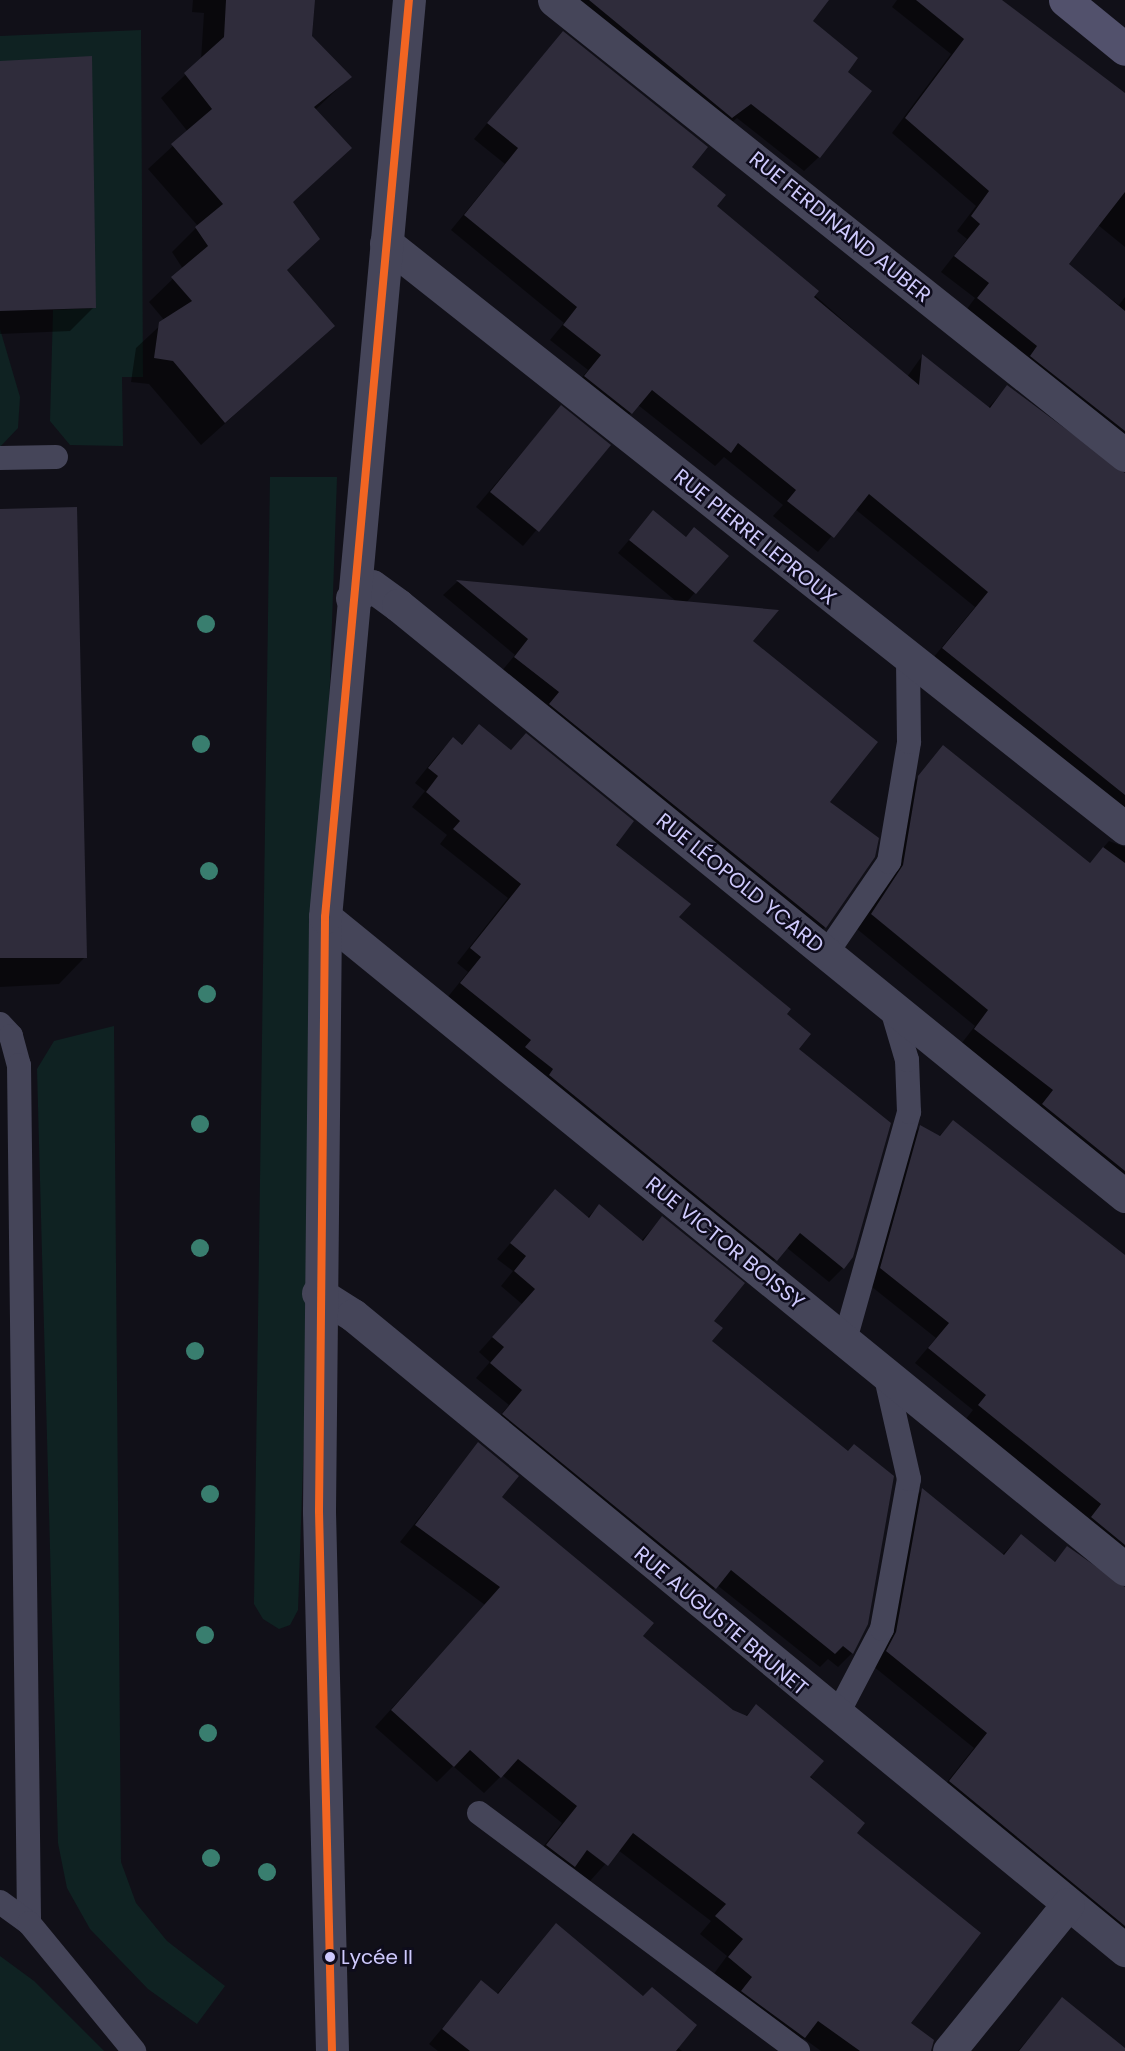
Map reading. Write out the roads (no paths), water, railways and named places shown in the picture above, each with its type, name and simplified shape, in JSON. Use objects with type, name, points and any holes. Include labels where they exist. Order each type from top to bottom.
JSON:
[{"type":"main road","points":[[1065,0],[1125,49]]},
{"type":"street","points":[[332,2051],[318,1293],[325,917],[352,598],[409,0]]},
{"type":"street","name":"RUE FERDINAND AUBER","points":[[554,0],[1125,455]]},
{"type":"street","name":"RUE PIERRE LEPROUX","points":[[386,243],[908,659],[1125,828]]},
{"type":"street","name":"RUE LÉOPOLD YCARD","points":[[352,598],[372,586],[398,605],[1125,1196]]},
{"type":"street","name":"RUE VICTOR BOISSY","points":[[325,917],[1125,1569]]},
{"type":"street","name":"RUE AUGUSTE BRUNET","points":[[318,1293],[352,1315],[836,1717],[1125,1950]]},
{"type":"street","points":[[949,2051],[1068,1904]]},
{"type":"lane","points":[[0,458],[56,457]]},
{"type":"lane","points":[[826,954],[889,862],[909,742],[908,659]]},
{"type":"lane","points":[[845,1340],[909,1112],[907,1060],[891,1006]]},
{"type":"lane","points":[[0,1024],[10,1036],[19,1065],[28,1923]]},
{"type":"lane","points":[[836,1717],[882,1629],[909,1479],[885,1373]]},
{"type":"lane","points":[[479,1813],[798,2051]]},
{"type":"lane","points":[[0,1902],[28,1923],[134,2051]]},
{"type":"place","name":"Lycée II","points":[[330,1957]]}]
